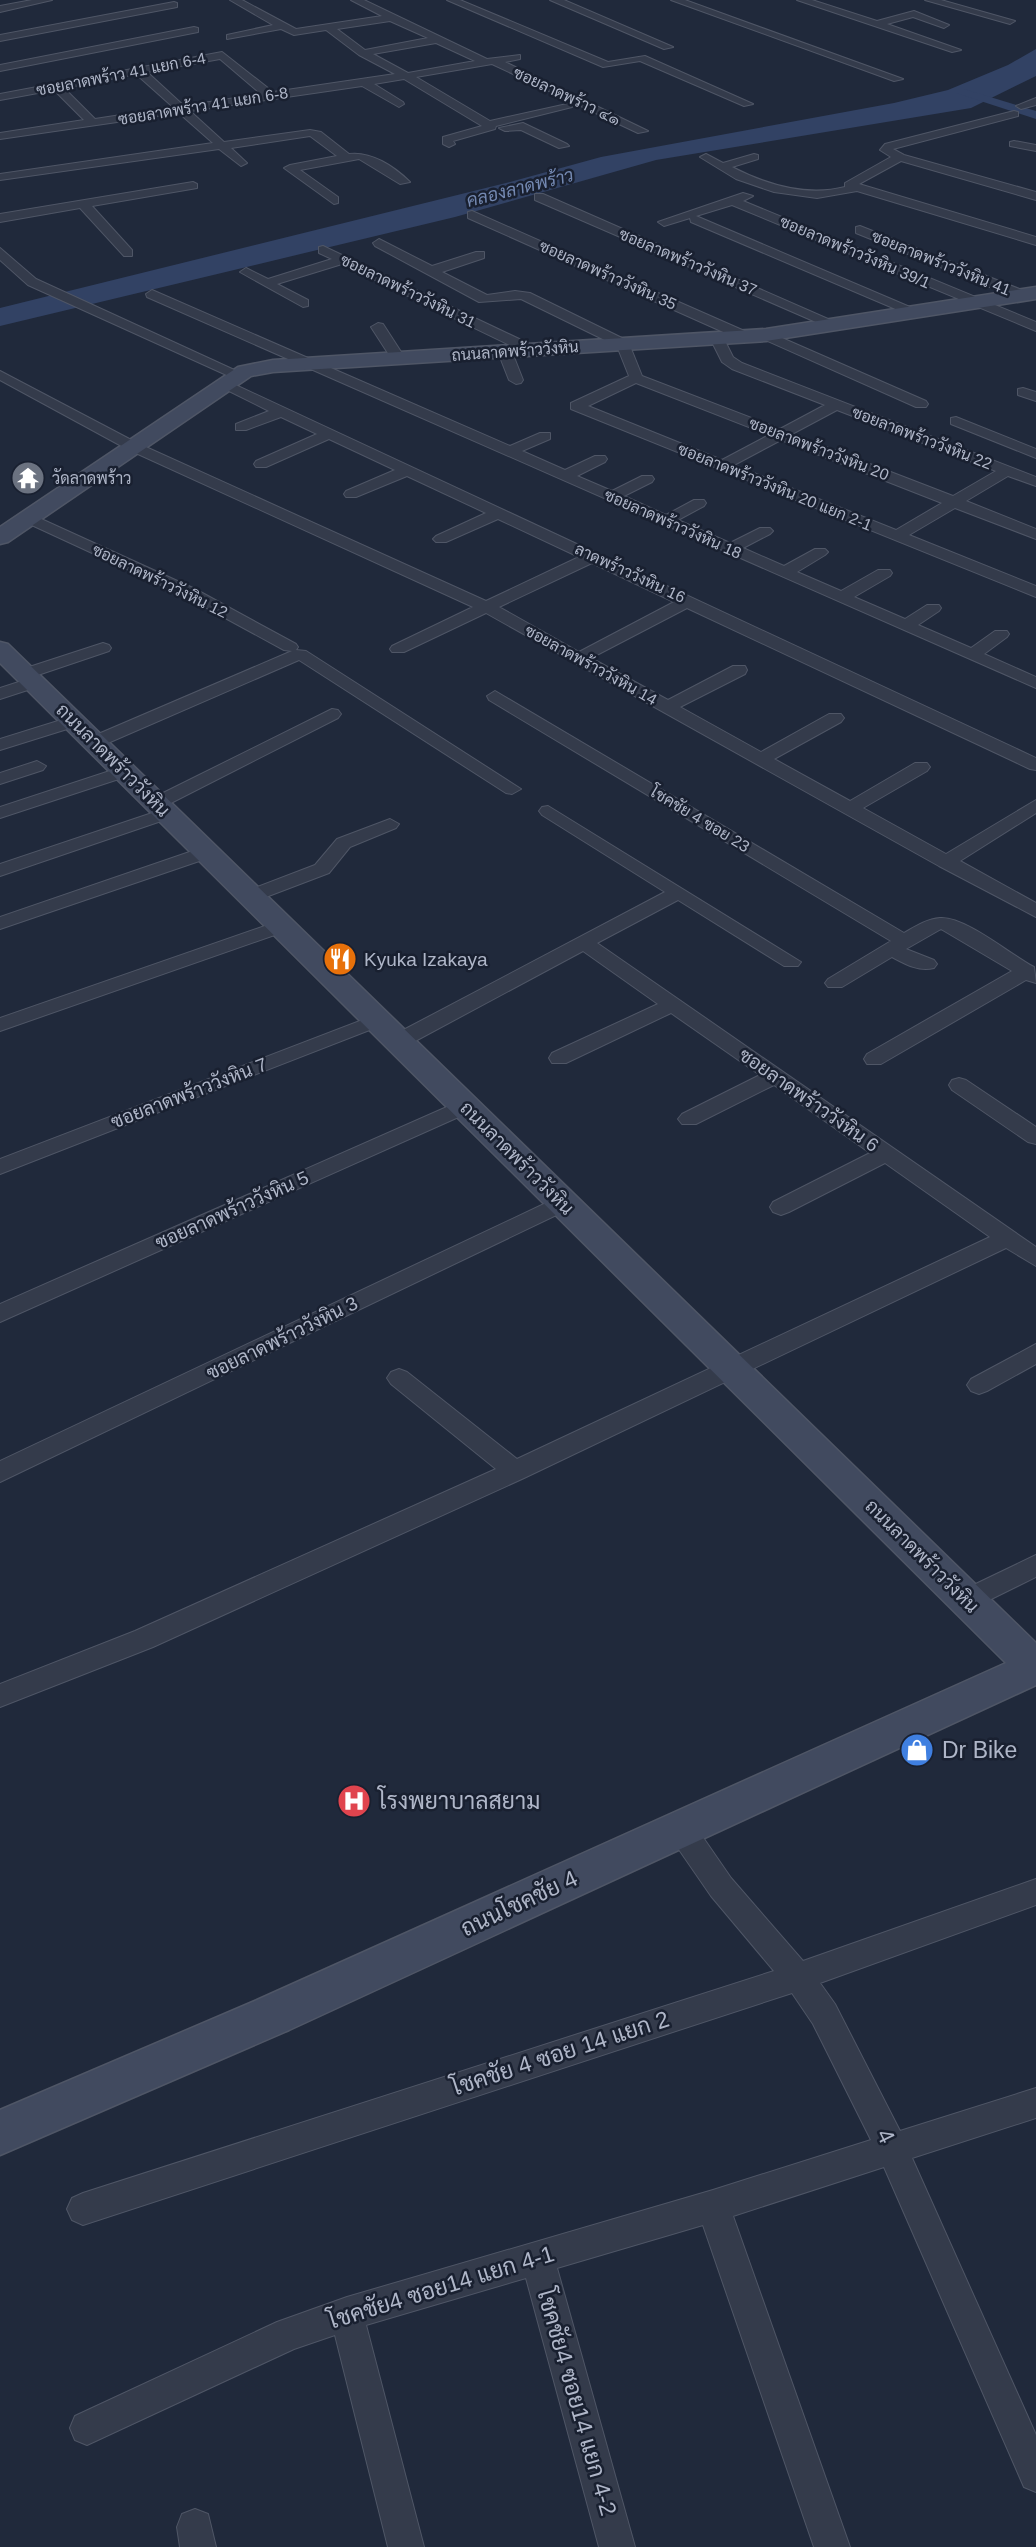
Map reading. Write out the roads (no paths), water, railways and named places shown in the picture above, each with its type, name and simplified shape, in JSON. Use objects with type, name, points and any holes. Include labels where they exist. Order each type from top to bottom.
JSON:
[{"type":"main road","name":"ถนนลาดพร้าววังหิน","points":[[0,537],[229,379],[259,368],[766,335],[1029,294]]},
{"type":"main road","name":"ถนนลาดพร้าววังหิน","points":[[0,649],[1035,1667]]},
{"type":"main road","name":"ถนนโชคชัย 4","points":[[0,2133],[273,2015],[1035,1667]]},
{"type":"street","points":[[0,9],[47,0]]},
{"type":"street","points":[[238,0],[282,26],[298,32],[390,18]]},
{"type":"street","points":[[356,0],[436,40],[488,61]]},
{"type":"street","points":[[452,0],[607,65],[641,58],[748,104]]},
{"type":"street","points":[[555,0],[668,47]]},
{"type":"street","points":[[676,0],[898,79]]},
{"type":"street","points":[[802,0],[956,50]]},
{"type":"street","points":[[930,0],[1010,21]]},
{"type":"street","points":[[826,8],[846,2]]},
{"type":"street","points":[[0,38],[174,5]]},
{"type":"street","points":[[877,24],[914,15],[944,25]]},
{"type":"street","points":[[231,37],[282,26]]},
{"type":"street","points":[[328,27],[363,53],[489,126],[500,129],[523,126],[563,146]]},
{"type":"street","points":[[0,68],[194,30]]},
{"type":"street","points":[[36,31],[51,39]]},
{"type":"street","points":[[363,53],[436,40]]},
{"type":"street","name":"ซอยลาดพร้าว 41 แยก 6-4","points":[[0,97],[139,71],[207,52],[226,56],[269,95]]},
{"type":"street","name":"ซอยลาดพร้าว ๔๑","points":[[488,61],[516,57]]},
{"type":"street","name":"ซอยลาดพร้าว ๔๑","points":[[488,61],[642,131]]},
{"type":"street","name":"ซอยลาดพร้าว 41 แยก 6-8","points":[[0,136],[406,76],[488,61]]},
{"type":"street","points":[[139,71],[241,163]]},
{"type":"street","points":[[363,82],[399,104]]},
{"type":"street","points":[[56,86],[93,122]]},
{"type":"street","points":[[1036,101],[1017,110],[886,148],[887,152],[900,157],[1036,196]]},
{"type":"street","points":[[449,144],[447,139],[567,107]]},
{"type":"street","points":[[0,177],[313,133],[345,158]]},
{"type":"street","points":[[1014,144],[1036,148]]},
{"type":"street","points":[[334,200],[290,168],[365,157],[404,182]]},
{"type":"street","points":[[706,157],[721,167],[770,187],[806,195],[835,194],[855,188]]},
{"type":"street","points":[[721,167],[754,157]]},
{"type":"street","points":[[900,157],[849,185],[1036,241]]},
{"type":"street","points":[[0,218],[192,186]]},
{"type":"street","points":[[664,222],[750,195]]},
{"type":"street","name":"ซอยลาดพร้าววังหิน 37","points":[[538,197],[837,326]]},
{"type":"street","name":"ซอยลาดพร้าววังหิน 39/1","points":[[733,201],[1036,327]]},
{"type":"street","points":[[83,204],[128,253]]},
{"type":"street","name":"ซอยลาดพร้าววังหิน 35","points":[[472,215],[744,336]]},
{"type":"street","points":[[695,219],[917,313]]},
{"type":"street","name":"ซอยลาดพร้าววังหิน 41","points":[[860,230],[1029,294]]},
{"type":"street","points":[[379,243],[484,299],[494,300],[514,294],[525,296],[623,344],[636,378]]},
{"type":"street","name":"ซอยลาดพร้าววังหิน 31","points":[[323,250],[531,350]]},
{"type":"street","name":"ลาดพร้าววังหิน 16","points":[[0,252],[11,266],[32,282],[229,379],[281,412],[594,556],[1036,765]]},
{"type":"street","points":[[431,271],[480,255]]},
{"type":"street","points":[[267,283],[343,260]]},
{"type":"street","points":[[246,272],[303,303]]},
{"type":"street","name":"ซอยลาดพร้าววังหิน 18","points":[[152,294],[1036,683]]},
{"type":"street","points":[[379,327],[398,358]]},
{"type":"street","points":[[766,335],[921,404]]},
{"type":"street","name":"ซอยลาดพร้าววังหิน 22","points":[[717,338],[727,359],[737,366],[1036,482]]},
{"type":"street","points":[[505,352],[516,380]]},
{"type":"street","points":[[0,375],[132,446]]},
{"type":"street","name":"ซอยลาดพร้าววังหิน 20","points":[[636,378],[1036,534]]},
{"type":"street","name":"ซอยลาดพร้าววังหิน 20 แยก 2-1","points":[[636,378],[576,406],[1036,592]]},
{"type":"street","name":"ซอยลาดพร้าววังหิน 22","points":[[723,465],[836,405]]},
{"type":"street","points":[[241,427],[281,412]]},
{"type":"street","points":[[956,421],[1036,454]]},
{"type":"street","points":[[261,464],[329,434]]},
{"type":"street","points":[[508,452],[545,436]]},
{"type":"street","name":"ซอยลาดพร้าววังหิน 14","points":[[132,446],[486,607],[1036,911]]},
{"type":"street","points":[[564,476],[600,459]]},
{"type":"street","points":[[351,494],[406,471]]},
{"type":"street","name":"ซอยลาดพร้าววังหิน 22","points":[[896,536],[1007,471]]},
{"type":"street","points":[[611,497],[647,479]]},
{"type":"street","points":[[665,521],[699,503]]},
{"type":"street","points":[[441,539],[499,513]]},
{"type":"street","name":"ซอยลาดพร้าววังหิน 12","points":[[28,518],[188,592],[295,651],[512,789]]},
{"type":"street","points":[[730,549],[765,531]]},
{"type":"street","points":[[784,573],[820,552]]},
{"type":"street","points":[[398,649],[594,556]]},
{"type":"street","points":[[841,597],[884,573]]},
{"type":"street","points":[[579,658],[688,601]]},
{"type":"street","points":[[905,626],[933,608]]},
{"type":"street","points":[[972,655],[1001,634]]},
{"type":"street","points":[[0,694],[30,678],[103,648]]},
{"type":"street","points":[[0,745],[84,732],[295,651]]},
{"type":"street","points":[[668,707],[739,670]]},
{"type":"street","name":"โชคชัย 4 ซอย 23","points":[[495,696],[898,945],[915,961],[927,964]]},
{"type":"street","points":[[0,870],[162,808],[332,714]]},
{"type":"street","points":[[763,758],[835,718]]},
{"type":"street","points":[[0,779],[37,766]]},
{"type":"street","points":[[852,807],[921,767]]},
{"type":"street","points":[[1,811],[125,771]]},
{"type":"street","points":[[946,862],[1036,805]]},
{"type":"street","points":[[548,811],[791,962]]},
{"type":"street","points":[[251,896],[322,869],[329,864],[336,848],[344,842],[390,824]]},
{"type":"street","points":[[0,923],[207,852]]},
{"type":"street","name":"ซอยลาดพร้าววังหิน 7","points":[[0,1167],[388,1031],[583,942],[677,893]]},
{"type":"street","points":[[835,983],[930,926],[942,923],[954,927],[1032,974]]},
{"type":"street","points":[[0,1025],[282,926]]},
{"type":"street","name":"ซอยลาดพร้าววังหิน 6","points":[[583,942],[1036,1258]]},
{"type":"street","points":[[874,1059],[1032,974]]},
{"type":"street","points":[[559,1058],[672,1005]]},
{"type":"street","points":[[689,1119],[775,1076]]},
{"type":"street","points":[[958,1085],[1036,1137]]},
{"type":"street","name":"ซอยลาดพร้าววังหิน 5","points":[[0,1314],[465,1106]]},
{"type":"street","points":[[781,1207],[886,1154]]},
{"type":"street","name":"ซอยลาดพร้าววังหิน 3","points":[[0,1472],[563,1203]]},
{"type":"street","points":[[0,1696],[144,1639],[515,1471],[1007,1238]]},
{"type":"street","points":[[979,1385],[1036,1353]]},
{"type":"street","points":[[399,1378],[515,1471]]},
{"type":"street","points":[[966,1600],[1036,1565]]},
{"type":"street","name":"4","points":[[681,1829],[721,1887],[798,1977],[824,2014],[891,2147],[1036,2475]]},
{"type":"street","name":"โชคชัย 4 ซอย 14 แยก 2","points":[[83,2209],[798,1977],[1036,1892]]},
{"type":"street","name":"โชคชัย4 ซอย14 แยก 4-1","points":[[87,2428],[289,2334],[347,2314],[713,2206],[891,2147],[1036,2103]]},
{"type":"street","points":[[713,2206],[832,2547]]},
{"type":"street","name":"โชคชัย4 ซอย14 แยก 4-2","points":[[537,2257],[617,2547]]},
{"type":"street","points":[[347,2314],[406,2547]]},
{"type":"water","name":"คลองลาดพร้าว","points":[[1036,49],[1036,76],[971,108],[656,160],[455,217],[0,326],[0,308],[601,157],[894,103],[948,90],[1008,65]]},
{"type":"waterway","points":[[960,91],[1036,115]]},
{"type":"place","name":"วัดลาดพร้าว","points":[[28,478]]},
{"type":"place","name":"Kyuka Izakaya","points":[[340,959]]},
{"type":"place","name":"Dr Bike","points":[[917,1750]]},
{"type":"place","name":"โรงพยาบาลสยาม","points":[[354,1801]]}]
